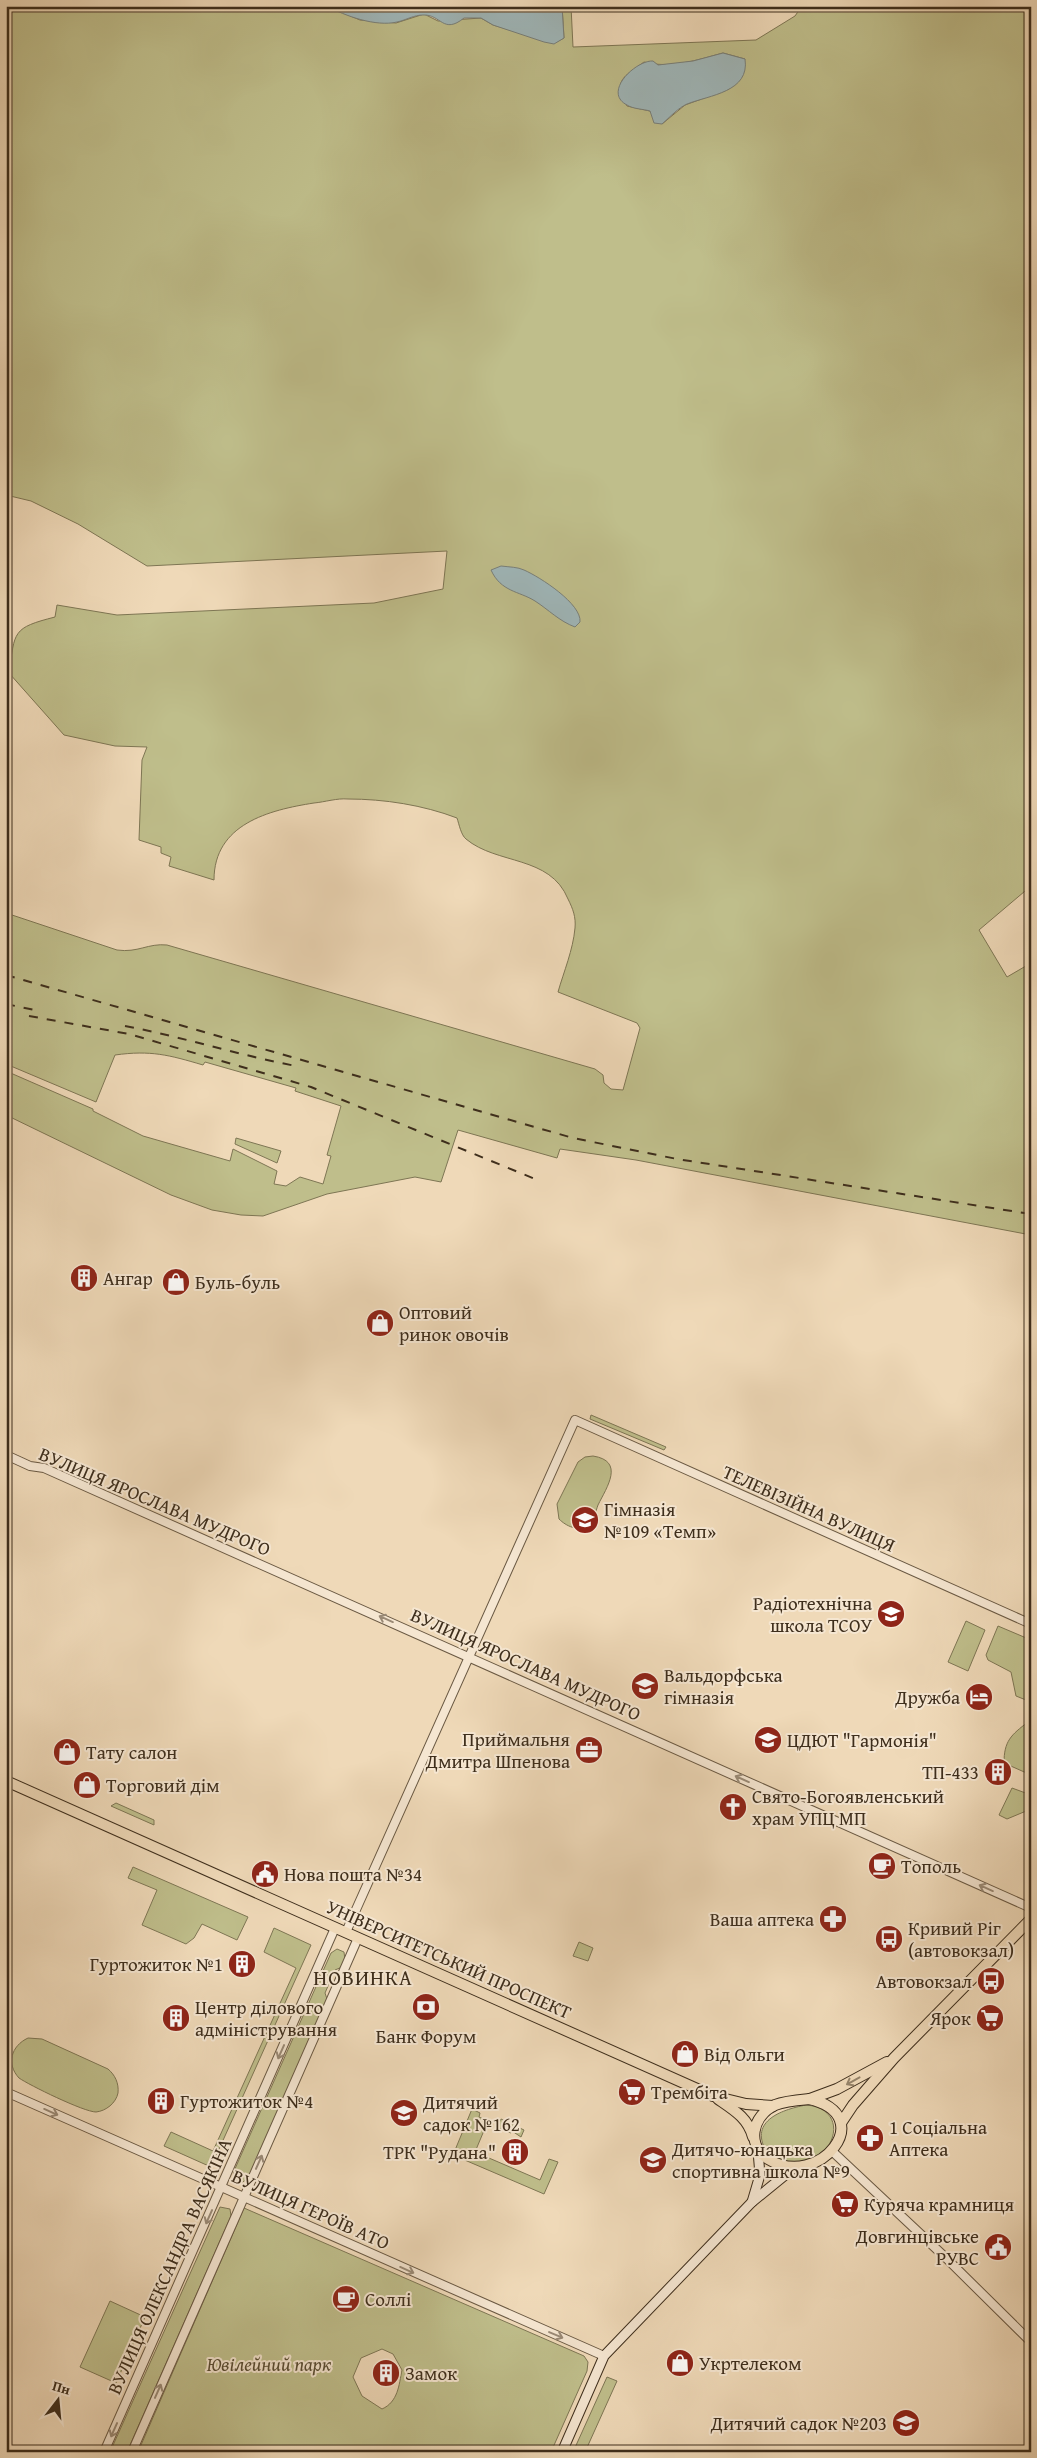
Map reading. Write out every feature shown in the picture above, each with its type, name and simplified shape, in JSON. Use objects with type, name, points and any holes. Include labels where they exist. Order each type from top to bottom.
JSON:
[{"type":"main road","name":"УНІВЕРСИТЕТСЬКИЙ ПРОСПЕКТ","points":[[6,1782],[713,2096]]},
{"type":"main road","points":[[758,2152],[780,2165],[795,2167],[820,2160],[833,2152],[840,2134],[841,2122],[853,2105],[894,2058],[1031,1919]]},
{"type":"main road","points":[[713,2096],[746,2104],[773,2106],[809,2099],[837,2089],[894,2058]]},
{"type":"main road","points":[[713,2096],[744,2118],[750,2128],[758,2152],[760,2175],[752,2202]]},
{"type":"main road","points":[[809,2099],[828,2106],[841,2122]]},
{"type":"main road","points":[[753,2138],[757,2123],[773,2106]]},
{"type":"main road","points":[[562,2452],[604,2356],[752,2202],[795,2167]]},
{"type":"street","name":"ТЕЛЕВІЗІЙНА ВУЛИЦЯ","points":[[469,1656],[575,1420],[1031,1624]]},
{"type":"street","name":"ВУЛИЦЯ ЯРОСЛАВА МУДРОГО","points":[[6,1455],[30,1466],[44,1468],[1031,1908]]},
{"type":"street","points":[[346,1932],[469,1656]]},
{"type":"street","name":"ВУЛИЦЯ ОЛЕКСАНДРА ВАСЯКІНА","points":[[104,2452],[335,1928]]},
{"type":"street","points":[[132,2452],[358,1938]]},
{"type":"street","name":"ВУЛИЦЯ ГЕРОЇВ АТО","points":[[6,2092],[604,2356]]},
{"type":"street","points":[[833,2152],[946,2258],[1031,2342]]},
{"type":"green space","points":[[6,6],[327,6],[360,20],[396,23],[424,14],[438,21],[481,18],[493,25],[554,43],[564,38],[562,6],[571,6],[573,47],[756,40],[795,16],[802,6],[1031,6],[1031,886],[979,930],[1007,977],[1031,963],[1031,1235],[636,1160],[560,1149],[557,1158],[458,1130],[441,1182],[415,1177],[327,1194],[263,1216],[241,1215],[212,1210],[171,1195],[6,1115],[6,1071],[93,1109],[93,1111],[143,1136],[230,1161],[233,1149],[277,1171],[274,1184],[286,1186],[300,1177],[323,1184],[331,1156],[327,1155],[341,1106],[295,1091],[296,1088],[205,1062],[203,1065],[160,1054],[115,1055],[96,1102],[6,1064],[6,913],[117,950],[124,951],[154,945],[167,945],[595,1069],[603,1075],[604,1083],[611,1089],[623,1090],[640,1028],[637,1023],[558,992],[575,928],[574,913],[560,885],[549,875],[536,868],[492,853],[466,839],[461,832],[457,818],[417,806],[362,799],[314,803],[279,810],[263,816],[247,823],[234,833],[223,845],[216,861],[214,880],[169,866],[171,857],[161,853],[161,847],[139,840],[142,760],[147,747],[115,746],[64,735],[9,673],[13,648],[18,633],[31,624],[55,617],[57,605],[117,615],[374,603],[443,589],[447,551],[147,566],[78,524],[31,501],[6,495]],"holes":[[[723,53],[745,59],[729,89],[685,105],[662,124],[650,111],[627,106],[621,90],[622,80],[644,62],[664,65],[674,64]]]},
{"type":"green space","points":[[236,1138],[281,1151],[277,1163],[235,1144]]},
{"type":"green space","points":[[591,1415],[666,1447],[664,1450],[590,1419]]},
{"type":"green space","points":[[593,1456],[609,1463],[611,1476],[609,1483],[591,1521],[584,1527],[572,1527],[559,1519],[557,1504],[578,1462],[585,1457]]},
{"type":"green space","points":[[966,1621],[985,1630],[968,1671],[948,1662]]},
{"type":"green space","points":[[998,1626],[1031,1640],[1031,1702],[1016,1696],[1011,1672],[988,1660],[986,1655]]},
{"type":"green space","points":[[1028,1722],[1031,1724],[1031,1775],[1004,1763],[1007,1744],[1017,1731]]},
{"type":"green space","points":[[1012,1788],[1031,1795],[1031,1809],[1007,1819],[999,1815]]},
{"type":"green space","points":[[116,1803],[154,1820],[154,1825],[111,1806]]},
{"type":"green space","points":[[133,1867],[248,1917],[237,1940],[202,1924],[194,1938],[186,1944],[142,1925],[157,1890],[128,1878]]},
{"type":"green space","points":[[274,1928],[311,1945],[211,2167],[164,2146],[171,2132],[213,2151],[296,1968],[264,1952]]},
{"type":"green space","points":[[579,1942],[593,1948],[588,1961],[573,1956]]},
{"type":"green space","points":[[337,1949],[344,1952],[345,1960],[342,1967],[335,1970],[325,1993],[327,1999],[249,2177],[243,2182],[236,2181],[234,2171],[331,1953]]},
{"type":"green space","points":[[28,2038],[42,2039],[108,2069],[115,2077],[117,2083],[118,2093],[115,2100],[103,2110],[90,2111],[57,2098],[19,2078],[13,2067],[12,2056],[14,2050],[22,2041]]},
{"type":"green space","points":[[806,2105],[821,2109],[830,2116],[834,2126],[827,2148],[817,2157],[805,2162],[786,2163],[768,2154],[761,2134],[769,2119],[786,2110]]},
{"type":"green space","points":[[472,2109],[480,2113],[479,2117],[488,2121],[475,2152],[540,2180],[549,2159],[558,2162],[544,2194],[453,2155]]},
{"type":"green space","points":[[501,2119],[524,2130],[521,2137],[512,2131],[511,2133],[497,2127]]},
{"type":"green space","points":[[220,2207],[230,2209],[231,2216],[127,2452],[110,2452]]},
{"type":"green space","name":"Ювілейний парк","points":[[244,2208],[584,2356],[588,2362],[587,2371],[551,2452],[138,2452]],"holes":[[[382,2349],[393,2354],[402,2370],[400,2381],[395,2398],[382,2409],[362,2396],[353,2377],[361,2358]]]},
{"type":"green space","points":[[110,2301],[145,2317],[116,2383],[80,2367]]},
{"type":"green space","points":[[607,2377],[617,2381],[585,2452],[573,2452]]},
{"type":"water","points":[[327,6],[562,6],[564,38],[554,44],[544,42],[493,25],[481,18],[464,18],[451,25],[434,17],[423,15],[397,22],[370,22],[352,17]]},
{"type":"water","points":[[723,53],[745,59],[745,70],[741,79],[735,85],[717,95],[687,104],[677,110],[662,124],[654,123],[650,111],[629,106],[620,99],[618,92],[624,78],[631,71],[646,62],[653,61],[658,65],[693,61]]},
{"type":"water","points":[[501,566],[522,569],[559,592],[574,607],[579,615],[580,622],[575,627],[569,625],[535,601],[505,587],[491,570]]},
{"type":"railway","points":[[6,975],[573,1138],[677,1159],[1031,1214]]},
{"type":"railway","points":[[6,1004],[39,1011]]},
{"type":"railway","points":[[29,1016],[129,1034],[311,1087],[540,1181]]},
{"type":"railway","points":[[125,1026],[296,1066]]},
{"type":"place","name":"Ангар","points":[[84,1278]]},
{"type":"place","name":"Буль-буль","points":[[176,1282]]},
{"type":"place","name":"Оптовий ринок овочів","points":[[380,1323]]},
{"type":"place","name":"Гімназія №109 «Темп»","points":[[585,1520]]},
{"type":"place","name":"Радіотехнічна школа ТСОУ","points":[[891,1614]]},
{"type":"place","name":"Вальдорфська гімназія","points":[[645,1686]]},
{"type":"place","name":"Дружба","points":[[979,1697]]},
{"type":"place","name":"ЦДЮТ \"Гармонія\"","points":[[768,1740]]},
{"type":"place","name":"Приймальня Дмитра Шпенова","points":[[589,1750]]},
{"type":"place","name":"Тату салон","points":[[67,1752]]},
{"type":"place","name":"ТП-433","points":[[998,1772]]},
{"type":"place","name":"Торговий дім","points":[[87,1785]]},
{"type":"place","name":"Свято-Богоявленський храм УПЦ МП","points":[[733,1807]]},
{"type":"place","name":"Тополь","points":[[882,1866]]},
{"type":"place","name":"Нова пошта №34","points":[[265,1874]]},
{"type":"place","name":"Ваша аптека","points":[[833,1919]]},
{"type":"place","name":"Кривий Ріг (автовокзал)","points":[[889,1939]]},
{"type":"place","name":"Гуртожиток №1","points":[[242,1964]]},
{"type":"place","name":"Автовокзал","points":[[991,1981]]},
{"type":"place","name":"Банк Форум","points":[[426,2007]]},
{"type":"place","name":"Центр ділового адміністрування","points":[[176,2018]]},
{"type":"place","name":"Ярок","points":[[990,2018]]},
{"type":"place","name":"Від Ольги","points":[[685,2054]]},
{"type":"place","name":"Трембіта","points":[[632,2092]]},
{"type":"place","name":"Гуртожиток №4","points":[[161,2101]]},
{"type":"place","name":"Дитячий садок №162","points":[[404,2113]]},
{"type":"place","name":"1 Соціальна Аптека","points":[[870,2138]]},
{"type":"place","name":"ТРК \"Рудана\"","points":[[515,2152]]},
{"type":"place","name":"Дитячо-юнацька спортивна школа №9","points":[[653,2160]]},
{"type":"place","name":"Куряча крамниця","points":[[845,2204]]},
{"type":"place","name":"Довгинцівське РУВС","points":[[998,2247]]},
{"type":"place","name":"Соллі","points":[[346,2299]]},
{"type":"place","name":"Укртелеком","points":[[680,2363]]},
{"type":"place","name":"Замок","points":[[386,2373]]},
{"type":"place","name":"Дитячий садок №203","points":[[906,2423]]},
{"type":"district","name":"НОВИНКА","points":[[363,1978]]}]
